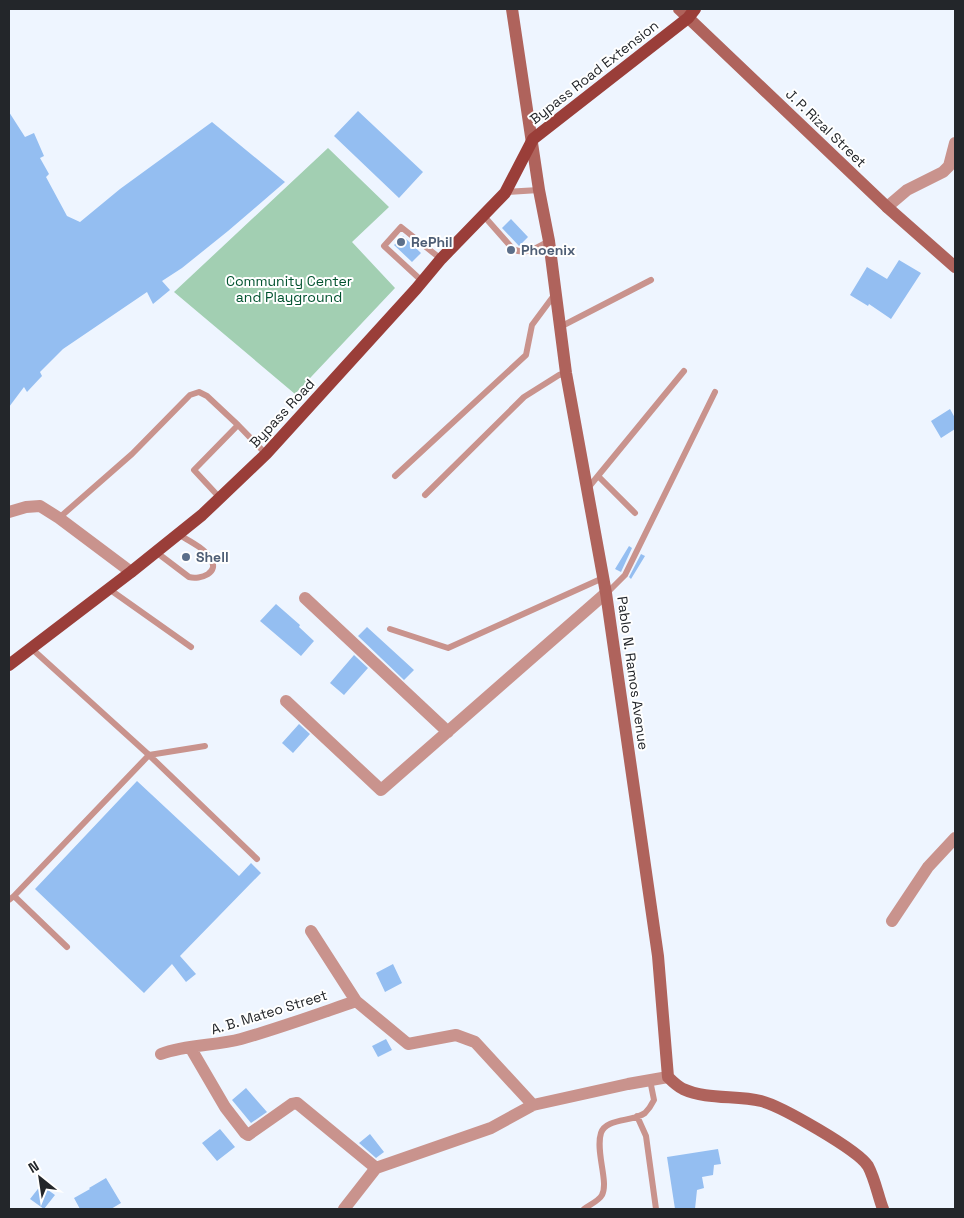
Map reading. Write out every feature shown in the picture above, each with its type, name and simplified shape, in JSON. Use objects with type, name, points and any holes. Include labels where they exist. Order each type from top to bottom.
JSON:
[{"type":"main road","name":"Bypass Road Extension","points":[[533,139],[687,12]]},
{"type":"main road","name":"Bypass Road","points":[[9,665],[178,534],[220,498],[266,454],[441,259],[505,193],[533,139]]},
{"type":"street","name":"Pablo N. Ramos Avenue","points":[[512,9],[533,139],[539,190],[549,241],[566,373],[606,594],[658,956],[668,1077]]},
{"type":"street","name":"J. P. Rizal Street","points":[[687,12],[887,207],[955,267]]},
{"type":"street","points":[[887,207],[907,190],[943,172],[949,166],[955,144]]},
{"type":"street","points":[[9,512],[26,507],[40,506],[131,572]]},
{"type":"street","points":[[286,701],[381,790],[606,594]]},
{"type":"street","points":[[305,598],[448,732]]},
{"type":"street","points":[[892,921],[928,867],[955,838]]},
{"type":"street","points":[[311,931],[356,1001],[408,1044],[456,1035],[475,1042],[533,1105]]},
{"type":"street","name":"A. B. Mateo Street","points":[[161,1054],[177,1048],[240,1039],[356,1001]]},
{"type":"street","points":[[190,1047],[225,1107],[244,1133],[248,1135],[292,1104],[297,1103],[376,1168]]},
{"type":"street","points":[[344,1209],[376,1168],[491,1128],[533,1105],[668,1077],[682,1088],[704,1095],[761,1101],[777,1107],[840,1142],[867,1166],[883,1209]]},
{"type":"lane","points":[[505,193],[539,190]]},
{"type":"lane","points":[[483,215],[514,249],[520,253],[549,241]]},
{"type":"lane","points":[[422,282],[384,246],[402,227],[441,259]]},
{"type":"lane","points":[[560,327],[651,280]]},
{"type":"lane","points":[[395,476],[526,355],[532,325],[556,293]]},
{"type":"lane","points":[[587,489],[684,370]]},
{"type":"lane","points":[[425,495],[524,397],[559,375],[566,373]]},
{"type":"lane","points":[[58,518],[132,454],[190,395],[199,392],[207,396],[266,454]]},
{"type":"lane","points":[[606,594],[625,575],[716,392]]},
{"type":"lane","points":[[220,498],[194,470],[238,425]]},
{"type":"lane","points":[[598,476],[635,513]]},
{"type":"lane","points":[[156,552],[188,577],[195,579],[205,577],[212,571],[213,562],[210,557],[178,534]]},
{"type":"lane","points":[[390,628],[448,648],[603,578]]},
{"type":"lane","points":[[109,589],[191,647]]},
{"type":"lane","points":[[31,648],[149,755],[257,859]]},
{"type":"lane","points":[[67,948],[12,898],[149,755],[205,746]]},
{"type":"lane","points":[[584,1209],[602,1194],[603,1185],[599,1143],[601,1132],[605,1126],[645,1113],[654,1100],[650,1080]]},
{"type":"lane","points":[[637,1116],[646,1136],[656,1209]]},
{"type":"green space","name":"Community Center and Playground","points":[[328,148],[389,207],[352,242],[395,288],[295,394],[174,292]]},
{"type":"building","points":[[358,111],[423,172],[399,198],[334,136]]},
{"type":"building","points":[[9,112],[25,137],[34,133],[44,156],[40,158],[49,174],[46,177],[67,216],[80,222],[120,189],[212,122],[285,182],[228,231],[182,268],[162,281],[170,290],[153,304],[147,292],[63,349],[40,372],[42,376],[27,392],[24,387],[9,407]]},
{"type":"building","points":[[511,219],[528,237],[519,246],[502,228]]},
{"type":"building","points":[[403,236],[421,253],[412,262],[394,245]]},
{"type":"building","points":[[899,260],[921,273],[891,319],[869,304],[868,306],[850,295],[867,267],[887,279]]},
{"type":"building","points":[[950,409],[955,418],[955,429],[941,438],[931,421]]},
{"type":"building","points":[[629,546],[632,548],[621,572],[615,569]]},
{"type":"building","points":[[641,554],[645,556],[631,579],[629,577]]},
{"type":"building","points":[[276,604],[300,625],[299,627],[314,641],[301,656],[260,621]]},
{"type":"building","points":[[367,627],[414,670],[404,680],[358,636]]},
{"type":"building","points":[[354,655],[368,668],[344,695],[330,683]]},
{"type":"building","points":[[299,724],[310,734],[293,753],[282,743]]},
{"type":"building","points":[[137,781],[239,876],[251,863],[261,873],[180,956],[196,974],[186,982],[172,964],[144,993],[35,889]]},
{"type":"building","points":[[393,964],[402,983],[385,992],[376,973]]},
{"type":"building","points":[[386,1039],[392,1050],[378,1057],[372,1046]]},
{"type":"building","points":[[246,1088],[267,1112],[251,1123],[232,1100]]},
{"type":"building","points":[[220,1129],[235,1147],[217,1161],[202,1143]]},
{"type":"building","points":[[370,1134],[384,1152],[376,1158],[359,1143]]},
{"type":"building","points":[[718,1149],[721,1164],[714,1165],[713,1175],[702,1177],[704,1188],[697,1190],[695,1209],[675,1209],[667,1157]]},
{"type":"building","points":[[106,1178],[121,1203],[111,1209],[80,1209],[74,1198]]},
{"type":"building","points":[[41,1185],[55,1195],[44,1209],[30,1199]]},
{"type":"place","name":"RePhil","points":[[401,242]]},
{"type":"place","name":"Phoenix","points":[[511,250]]},
{"type":"place","name":"Shell","points":[[186,557]]}]
